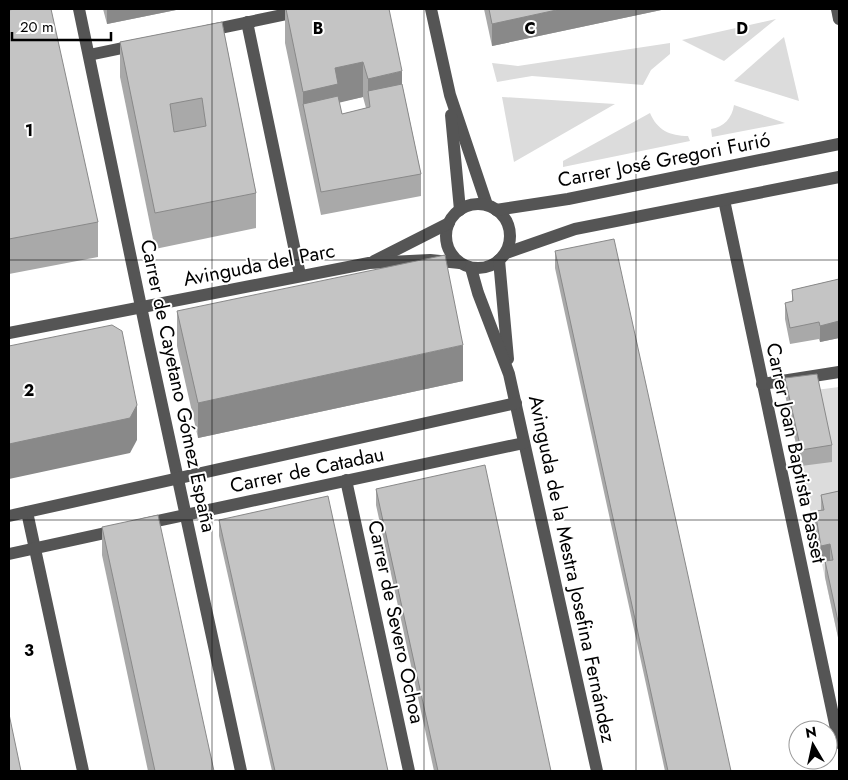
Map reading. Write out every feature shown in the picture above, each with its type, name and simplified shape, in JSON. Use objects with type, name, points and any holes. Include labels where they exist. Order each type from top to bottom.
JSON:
[{"type":"street","name":"Carrer de Cayetano Gómez España","points":[[79,9],[241,771]]},
{"type":"street","points":[[191,34],[311,9]]},
{"type":"street","points":[[431,9],[450,95],[460,210]]},
{"type":"street","points":[[837,9],[839,19]]},
{"type":"street","points":[[247,22],[300,275]]},
{"type":"street","points":[[89,55],[154,41]]},
{"type":"street","points":[[450,95],[491,207]]},
{"type":"street","name":"Carrer José Gregori Furió","points":[[491,207],[568,199],[839,144]]},
{"type":"street","points":[[502,257],[510,234],[503,216],[491,207],[478,204],[460,210],[449,223],[446,232],[448,249],[466,265],[481,268],[502,257],[575,228],[839,177]]},
{"type":"street","name":"Carrer Joan Baptista Basset","points":[[724,200],[839,743]]},
{"type":"street","name":"Avinguda del Parc","points":[[369,263],[449,223]]},
{"type":"street","name":"Avinguda de la Mestra Josefina Fernández","points":[[502,257],[509,374]]},
{"type":"street","name":"Avinguda del Parc","points":[[9,333],[369,263],[430,260],[466,265]]},
{"type":"street","name":"Avinguda de la Mestra Josefina Fernández","points":[[466,265],[509,374],[597,771]]},
{"type":"street","points":[[762,384],[839,372]]},
{"type":"street","name":"Carrer de Catadau","points":[[9,516],[516,403]]},
{"type":"street","name":"Carrer de Catadau","points":[[9,554],[524,443]]},
{"type":"street","name":"Carrer de Severo Ochoa","points":[[346,480],[409,771]]},
{"type":"street","points":[[27,512],[83,771]]},
{"type":"shaded area","points":[[776,19],[724,61],[682,40]]},
{"type":"shaded area","points":[[784,37],[799,101],[734,81]]},
{"type":"shaded area","points":[[670,43],[670,54],[651,70],[643,85],[532,76],[497,82],[492,63],[518,66]]},
{"type":"shaded area","points":[[502,97],[615,104],[514,162]]},
{"type":"shaded area","points":[[734,105],[785,123],[712,137],[711,129],[727,121]]},
{"type":"shaded area","points":[[650,113],[660,128],[675,135],[688,136],[690,141],[563,167],[563,161]]},
{"type":"shaded area","points":[[839,387],[839,642],[785,394]]},
{"type":"building","points":[[51,9],[98,222],[9,239],[9,10]]},
{"type":"building","points":[[286,9],[389,9],[402,71],[368,79],[363,62],[335,68],[338,84],[303,92]]},
{"type":"building","points":[[489,9],[561,9],[492,24]]},
{"type":"building","points":[[222,22],[256,193],[155,213],[120,42]],"holes":[[[202,98],[206,126],[174,132],[170,104]]]},
{"type":"building","points":[[402,84],[421,174],[321,192],[303,104],[338,96],[342,114],[370,107],[368,91]]},
{"type":"building","points":[[614,239],[731,771],[668,771],[555,251]]},
{"type":"building","points":[[445,255],[463,345],[198,403],[177,311]]},
{"type":"building","points":[[839,279],[839,321],[820,326],[819,322],[790,328],[785,303],[793,301],[792,290]]},
{"type":"building","points":[[112,325],[122,331],[137,405],[130,418],[9,444],[9,346]]},
{"type":"building","points":[[817,374],[832,445],[801,450],[785,378]]},
{"type":"building","points":[[485,465],[551,771],[438,771],[376,489]]},
{"type":"building","points":[[839,491],[839,626],[825,561],[833,560],[830,544],[821,546],[815,511],[824,510],[821,495]]},
{"type":"building","points":[[328,496],[388,771],[275,771],[219,520]]},
{"type":"building","points":[[158,515],[214,771],[155,771],[102,527]]},
{"type":"building","points":[[9,714],[21,771],[9,771]]}]
